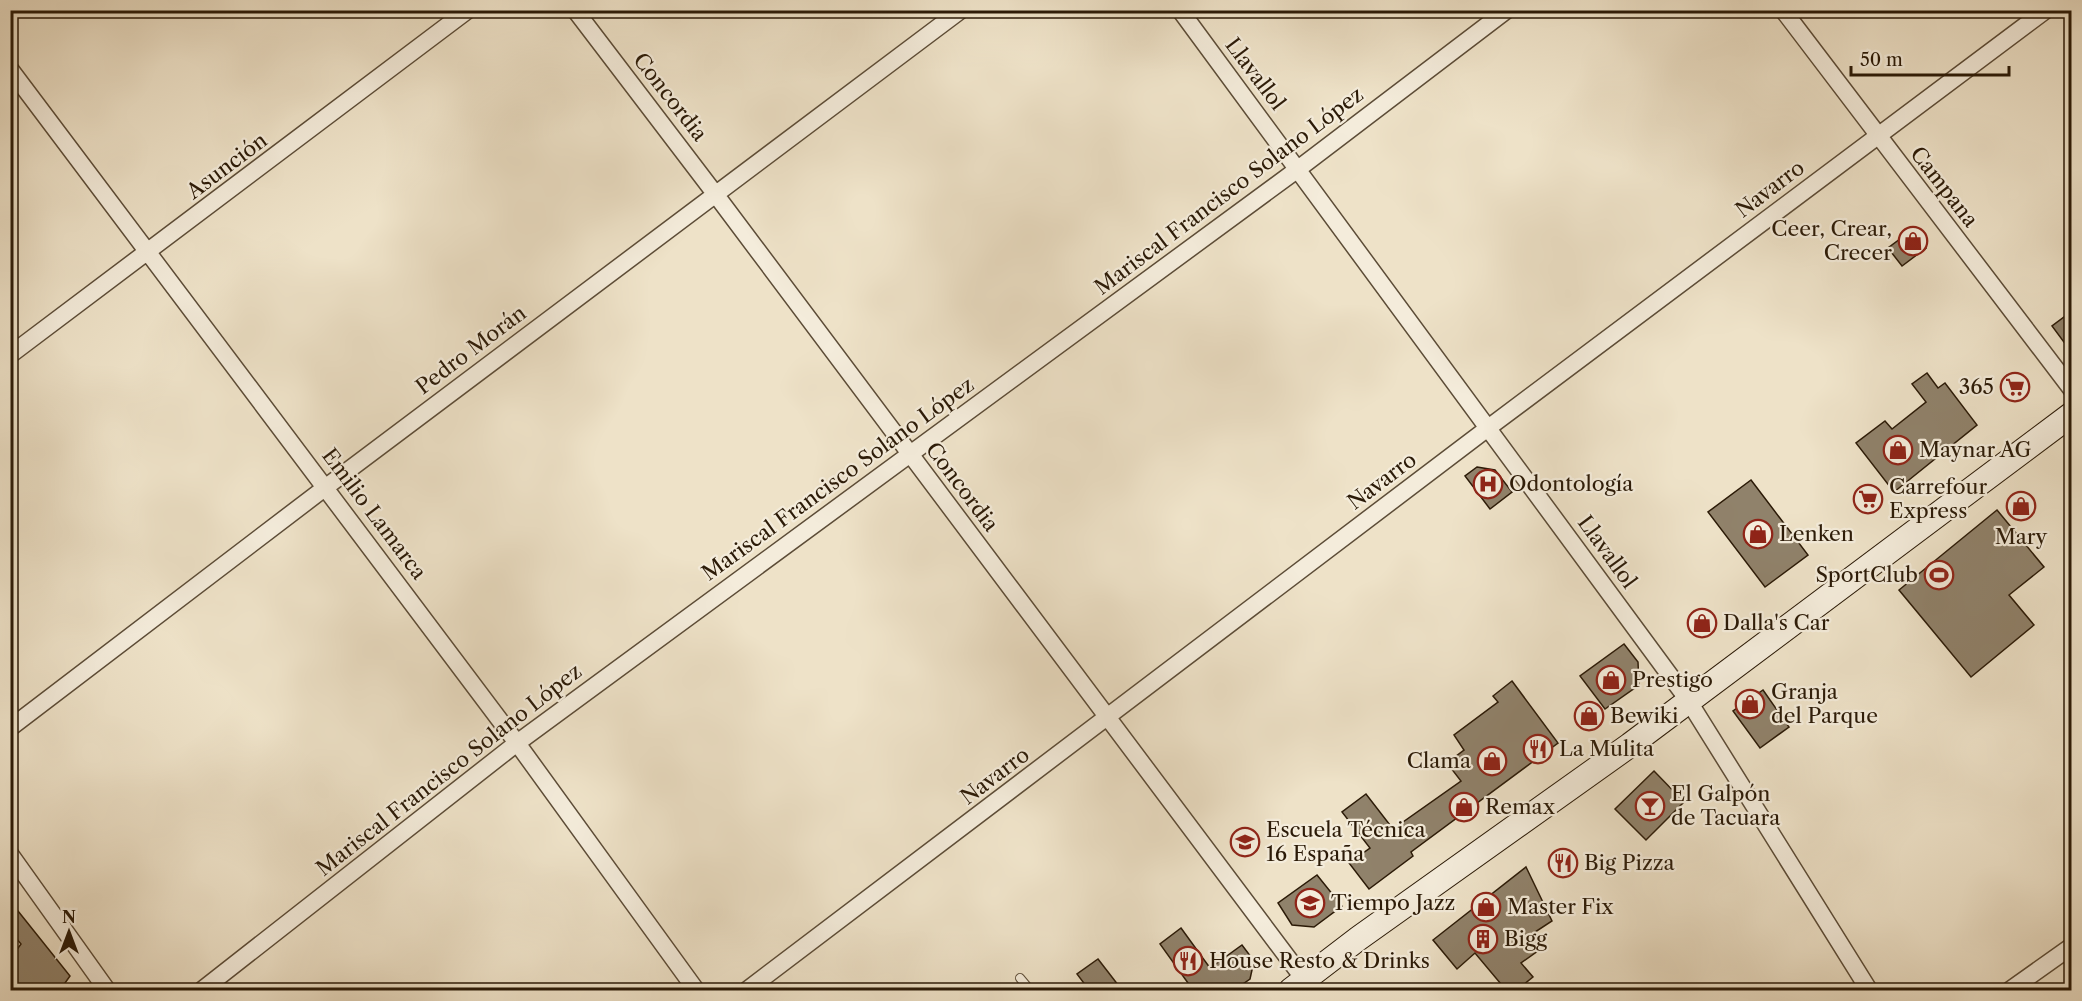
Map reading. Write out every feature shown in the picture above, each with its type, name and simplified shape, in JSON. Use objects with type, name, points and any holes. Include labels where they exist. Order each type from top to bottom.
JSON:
[{"type":"main road","points":[[1302,987],[2072,414]]},
{"type":"street","name":"Asunción","points":[[10,355],[150,252],[468,10]]},
{"type":"street","name":"Concordia","points":[[574,10],[1109,718],[1302,987]]},
{"type":"street","name":"Pedro Morán","points":[[10,728],[326,487],[961,10]]},
{"type":"street","name":"Llavallol","points":[[1180,10],[1688,700],[1869,990]]},
{"type":"street","name":"Mariscal Francisco Solano López","points":[[202,990],[517,743],[1298,169],[1507,10]]},
{"type":"street","name":"Campana","points":[[1783,10],[1877,137],[2072,390]]},
{"type":"street","name":"Navarro","points":[[747,990],[1109,718],[1488,428],[2046,10]]},
{"type":"street","name":"Emilio Lamarca","points":[[10,69],[150,252],[517,743],[696,990]]},
{"type":"street","points":[[10,854],[107,990]]},
{"type":"street","points":[[2010,990],[2072,946]]},
{"type":"lane","points":[[1020,978],[1030,990]]},
{"type":"building","points":[[1912,230],[1926,248],[1902,266],[1888,248]]},
{"type":"building","points":[[2072,311],[2072,353],[2052,326]]},
{"type":"building","points":[[1927,373],[1938,388],[1945,383],[1977,425],[1894,492],[1856,443],[1885,421],[1892,429],[1926,402],[1912,384]]},
{"type":"building","name":"Odontología","points":[[1477,467],[1495,470],[1512,492],[1490,509],[1465,476]]},
{"type":"building","name":"Lenken","points":[[1751,480],[1808,555],[1765,587],[1708,512]]},
{"type":"building","points":[[1997,510],[2044,567],[2009,595],[2034,625],[1971,677],[1899,590]]},
{"type":"building","name":"Prestigo","points":[[1624,644],[1638,662],[1639,685],[1605,709],[1580,676]]},
{"type":"building","points":[[1512,681],[1558,743],[1411,852],[1413,856],[1369,889],[1349,863],[1370,848],[1342,812],[1366,794],[1393,829],[1461,781],[1447,763],[1464,750],[1454,735],[1498,702],[1493,696]]},
{"type":"building","points":[[1763,690],[1789,727],[1760,748],[1733,711]]},
{"type":"building","name":"El Galpón de Tacuara","points":[[1654,771],[1684,802],[1646,840],[1615,809]]},
{"type":"building","points":[[1526,867],[1552,921],[1532,934],[1542,948],[1521,963],[1533,977],[1517,990],[1506,990],[1475,953],[1457,969],[1433,940]]},
{"type":"building","name":"Tiempo Jazz","points":[[1317,875],[1342,906],[1314,927],[1292,925],[1278,903]]},
{"type":"building","points":[[10,901],[70,976],[60,990],[10,990],[10,959],[21,944],[10,931]]},
{"type":"building","name":"House Resto & Drinks","points":[[1181,928],[1210,968],[1242,945],[1254,961],[1250,979],[1234,990],[1193,990],[1160,944]]},
{"type":"building","points":[[1098,959],[1122,990],[1089,990],[1077,974]]},
{"type":"place","name":"Ceer, Crear, Crecer","points":[[1913,241]]},
{"type":"place","name":"365","points":[[2015,387]]},
{"type":"place","name":"Maynar AG","points":[[1898,450]]},
{"type":"place","name":"Odontología","points":[[1488,484]]},
{"type":"place","name":"Carrefour Express","points":[[1868,499]]},
{"type":"place","name":"Mary","points":[[2021,506]]},
{"type":"place","name":"Lenken","points":[[1758,534]]},
{"type":"place","name":"SportClub","points":[[1939,575]]},
{"type":"place","name":"Dalla's Car","points":[[1702,623]]},
{"type":"place","name":"Prestigo","points":[[1611,680]]},
{"type":"place","name":"Granja del Parque","points":[[1750,704]]},
{"type":"place","name":"Bewiki","points":[[1589,716]]},
{"type":"place","name":"La Mulita","points":[[1538,749]]},
{"type":"place","name":"Clama","points":[[1492,761]]},
{"type":"place","name":"El Galpón de Tacuara","points":[[1650,806]]},
{"type":"place","name":"Remax","points":[[1464,807]]},
{"type":"place","name":"Escuela Técnica 16 España","points":[[1245,842]]},
{"type":"place","name":"Big Pizza","points":[[1563,863]]},
{"type":"place","name":"Tiempo Jazz","points":[[1310,903]]},
{"type":"place","name":"Master Fix","points":[[1486,907]]},
{"type":"place","name":"Bigg","points":[[1483,939]]},
{"type":"place","name":"House Resto & Drinks","points":[[1188,961]]}]
